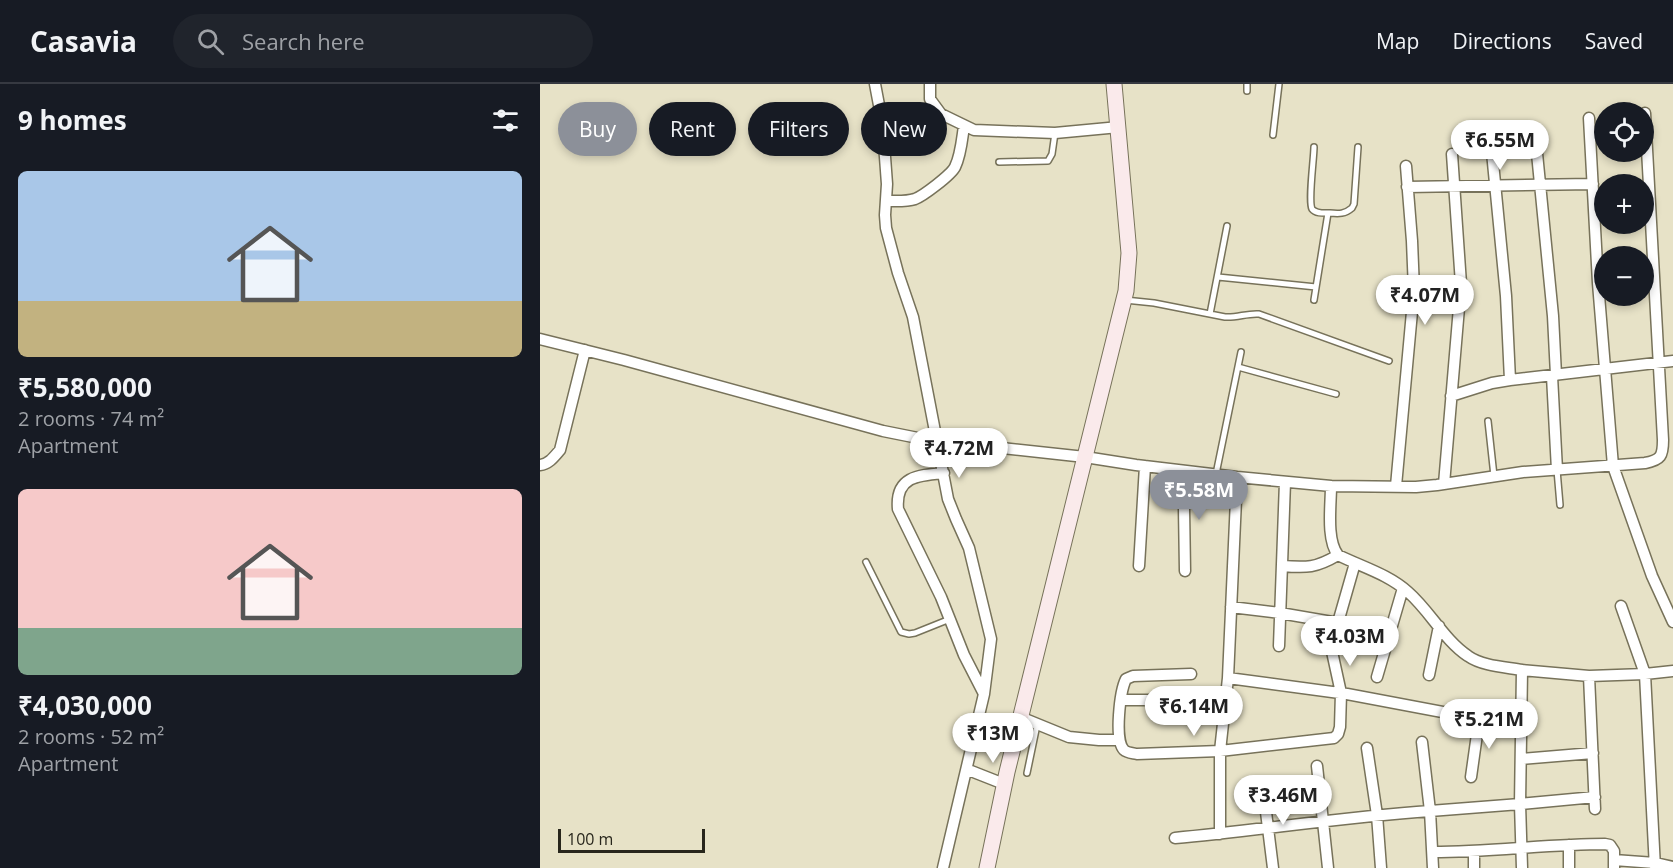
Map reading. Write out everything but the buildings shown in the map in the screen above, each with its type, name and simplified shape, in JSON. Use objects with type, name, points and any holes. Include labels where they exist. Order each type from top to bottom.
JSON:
[{"type":"main road","points":[[987,868],[1020,717],[1124,300],[1129,253],[1114,84]]},
{"type":"street","points":[[875,84],[884,139],[887,184],[886,228],[913,317],[948,499],[969,548],[991,639],[984,694],[943,868]]},
{"type":"street","points":[[930,84],[929,92],[933,105],[941,114],[974,130],[1055,133],[1119,127]]},
{"type":"street","points":[[1589,118],[1598,283],[1613,465],[1652,576],[1673,621]]},
{"type":"street","points":[[886,201],[915,199],[948,176],[955,169],[964,126]]},
{"type":"street","points":[[1535,133],[1553,316],[1557,470]]},
{"type":"street","points":[[1491,141],[1506,296],[1510,380]]},
{"type":"street","points":[[1444,484],[1461,284],[1452,154]]},
{"type":"street","points":[[540,339],[883,431],[928,440],[1237,477],[1331,486],[1416,487],[1494,476],[1654,462],[1660,458],[1663,451],[1648,162]]},
{"type":"street","points":[[1396,486],[1414,290],[1406,166]]},
{"type":"street","points":[[1407,187],[1593,184]]},
{"type":"street","points":[[540,465],[553,458],[560,450],[585,350]]},
{"type":"street","points":[[1451,396],[1492,383],[1510,380],[1673,361]]},
{"type":"street","points":[[1139,566],[1145,466]]},
{"type":"street","points":[[1185,571],[1186,471]]},
{"type":"street","points":[[944,473],[912,477],[900,492],[897,499],[898,509],[941,597],[964,654],[984,694]]},
{"type":"street","points":[[1220,834],[1220,751],[1228,678],[1237,477]]},
{"type":"street","points":[[1279,646],[1285,482]]},
{"type":"street","points":[[1331,486],[1331,537],[1333,548],[1338,555],[1386,577],[1403,588],[1469,657],[1522,670],[1590,676],[1673,671]]},
{"type":"street","points":[[1282,566],[1307,568],[1338,555]]},
{"type":"street","points":[[1191,674],[1128,677],[1124,682],[1121,700],[1119,740],[1123,749],[1137,754],[1220,751],[1334,738],[1340,727],[1341,693],[1331,647],[1355,563]]},
{"type":"street","points":[[1377,677],[1403,588]]},
{"type":"street","points":[[1621,606],[1645,674],[1655,866]]},
{"type":"street","points":[[1231,608],[1280,613],[1338,623]]},
{"type":"street","points":[[1429,675],[1439,626]]},
{"type":"street","points":[[1522,670],[1520,804],[1522,868]]},
{"type":"street","points":[[1590,676],[1595,810]]},
{"type":"street","points":[[1228,678],[1341,693],[1521,730]]},
{"type":"street","points":[[1121,700],[1178,700]]},
{"type":"street","points":[[1020,717],[1069,737],[1119,740]]},
{"type":"street","points":[[1471,777],[1479,720]]},
{"type":"street","points":[[1422,742],[1430,811],[1433,868]]},
{"type":"street","points":[[1367,748],[1377,815],[1381,868]]},
{"type":"street","points":[[1521,759],[1593,753]]},
{"type":"street","points":[[1317,766],[1328,868]]},
{"type":"street","points":[[971,771],[1004,784]]},
{"type":"street","points":[[1263,788],[1273,868]]},
{"type":"street","points":[[1175,838],[1377,815],[1595,797]]},
{"type":"street","points":[[1569,845],[1569,868]]},
{"type":"street","points":[[1433,852],[1610,845],[1614,851],[1614,864],[1673,867]]},
{"type":"street","points":[[1474,852],[1474,868]]},
{"type":"lane","points":[[1247,91],[1248,84]]},
{"type":"lane","points":[[1273,135],[1279,84]]},
{"type":"lane","points":[[999,162],[1048,161],[1052,154],[1055,133]]},
{"type":"lane","points":[[1314,147],[1311,203],[1314,211],[1342,214],[1352,208],[1354,201],[1358,147]]},
{"type":"lane","points":[[1314,300],[1328,213]]},
{"type":"lane","points":[[1210,314],[1227,226]]},
{"type":"lane","points":[[1218,277],[1316,286]]},
{"type":"lane","points":[[1124,300],[1154,303],[1234,318],[1254,314],[1270,317],[1389,361]]},
{"type":"lane","points":[[1216,474],[1241,352]]},
{"type":"lane","points":[[1238,367],[1335,394]]},
{"type":"lane","points":[[1488,421],[1494,476]]},
{"type":"lane","points":[[1557,470],[1560,505]]},
{"type":"lane","points":[[866,562],[901,632],[915,633],[950,618]]},
{"type":"lane","points":[[1028,773],[1037,724]]}]
